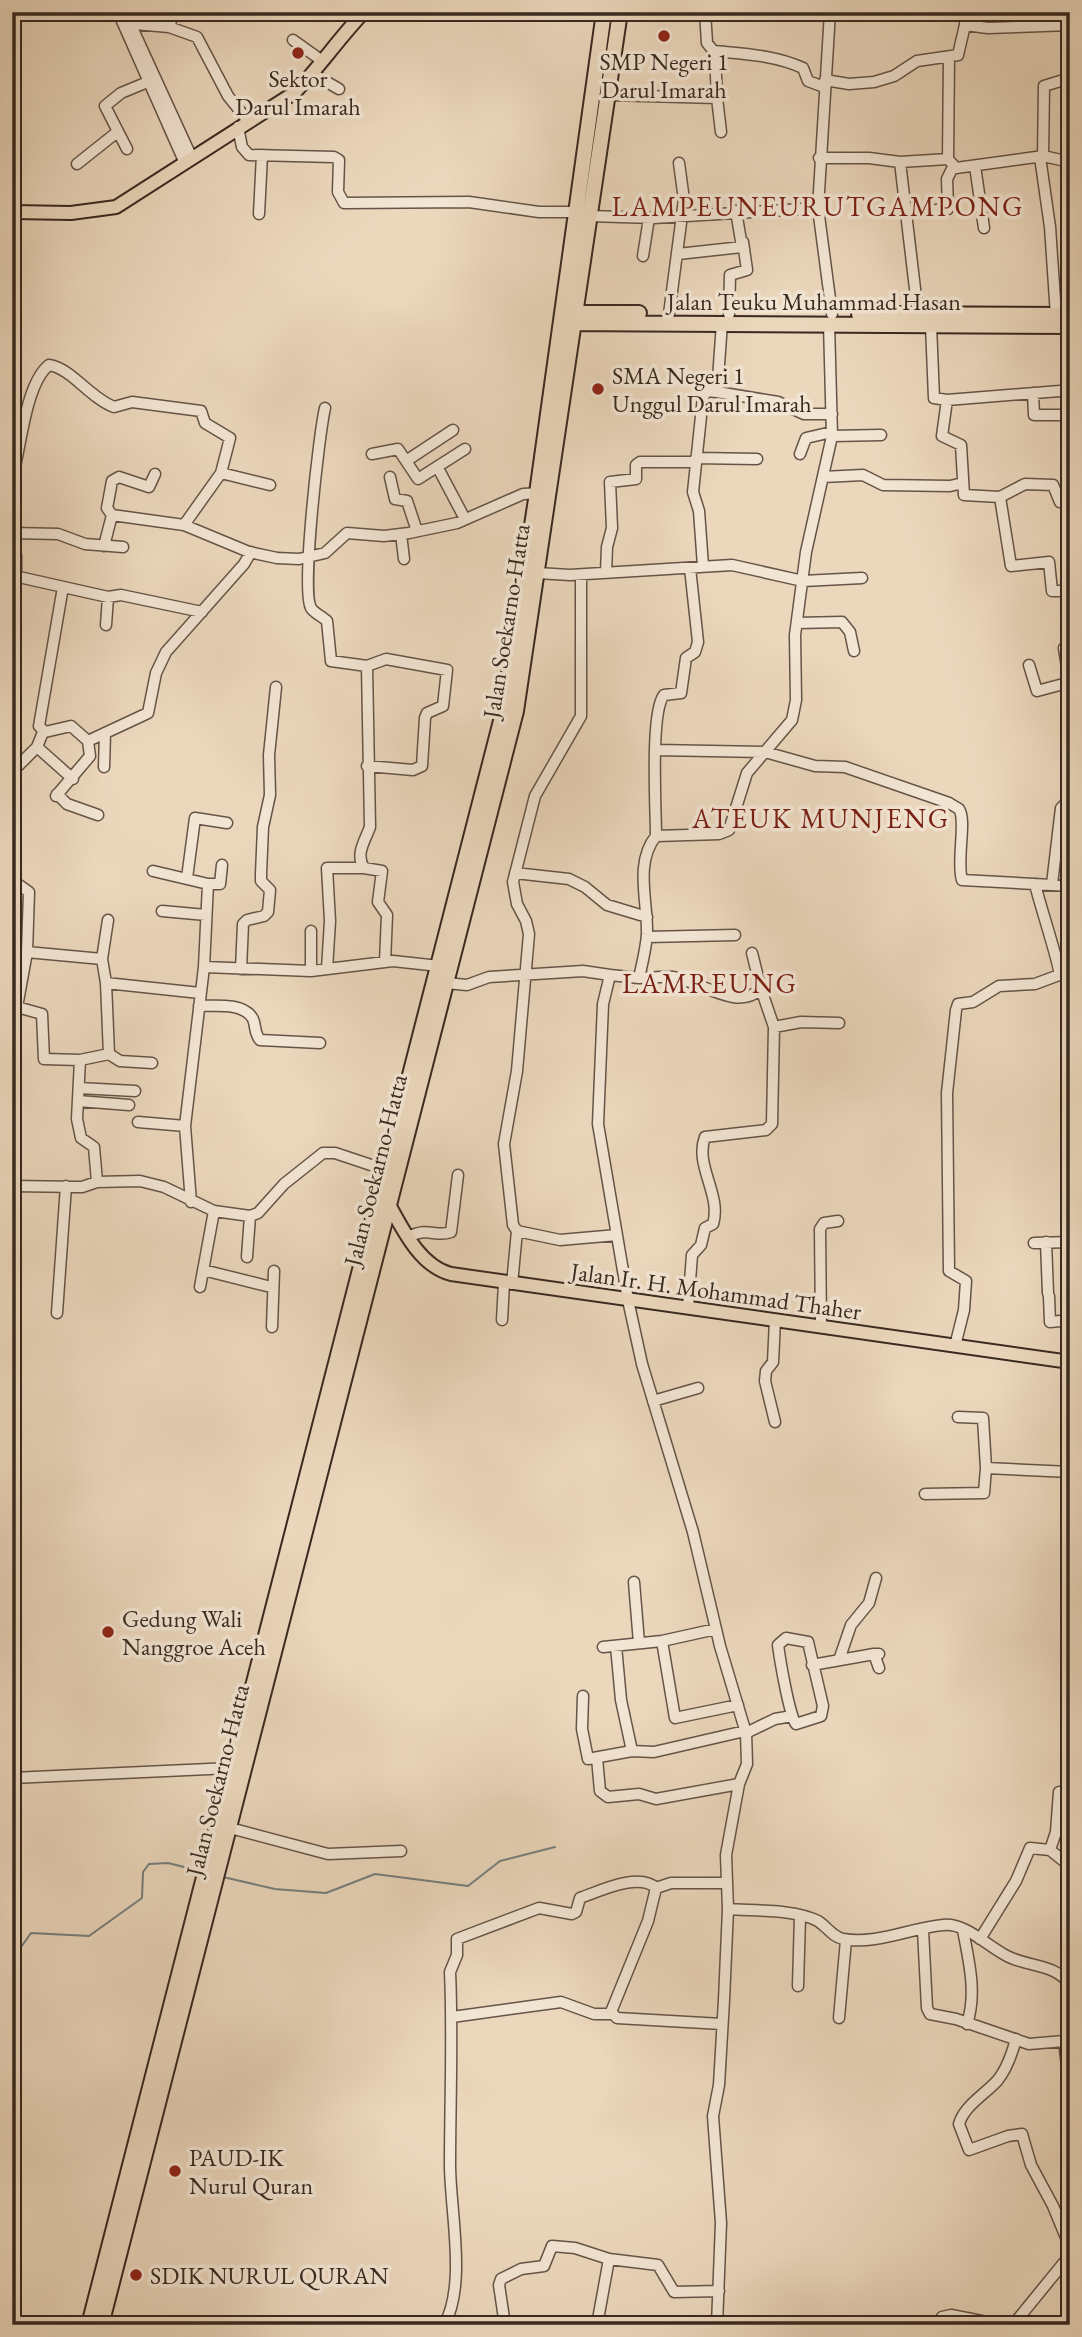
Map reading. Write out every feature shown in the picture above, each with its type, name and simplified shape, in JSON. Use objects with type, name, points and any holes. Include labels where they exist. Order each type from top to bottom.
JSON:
[{"type":"highway","name":"Jalan Soekarno-Hatta","points":[[89,2325],[116,2238],[216,1856],[231,1768],[503,713],[543,493],[581,214],[604,12]]},
{"type":"highway","name":"Jalan Soekarno-Hatta","points":[[581,214],[608,95],[620,12]]},
{"type":"highway","name":"Jalan Teuku Muhammad Hasan","points":[[567,318],[669,314],[725,318]]},
{"type":"highway","name":"Jalan Teuku Muhammad Hasan","points":[[567,318],[1063,315]]},
{"type":"highway","name":"Jalan Teuku Muhammad Hasan","points":[[830,318],[932,325],[1070,326]]},
{"type":"highway","name":"Jalan Soekarno-Hatta","points":[[216,1856],[230,1828],[286,1599],[516,711],[537,573],[543,493]]},
{"type":"highway","name":"Jalan Soekarno-Hatta","points":[[101,2325],[116,2238]]},
{"type":"main road","points":[[12,212],[71,213],[116,206],[294,93],[364,12]]},
{"type":"main road","name":"Jalan Ir. H. Mohammad Thaher","points":[[381,1190],[418,1251],[442,1272],[1070,1362]]},
{"type":"street","points":[[118,12],[127,19],[169,27],[202,42],[243,124],[245,152],[334,157],[339,160],[338,192],[344,203],[469,202],[539,212],[649,218],[818,208]]},
{"type":"street","points":[[169,27],[174,12]]},
{"type":"street","points":[[705,12],[707,43],[714,51],[722,132]]},
{"type":"street","points":[[656,836],[725,833],[733,825],[747,773],[792,720],[798,677],[797,623],[832,434],[830,318],[818,208],[830,12]]},
{"type":"street","points":[[714,51],[767,56],[793,64],[803,68],[808,81],[849,84],[874,82],[894,76],[918,61],[950,57],[961,52],[965,12]]},
{"type":"street","points":[[127,19],[150,81],[187,159]]},
{"type":"street","points":[[127,19],[187,159]]},
{"type":"street","points":[[965,25],[1006,28],[1070,25]]},
{"type":"street","points":[[293,40],[321,60]]},
{"type":"street","points":[[904,213],[948,209],[950,57]]},
{"type":"street","points":[[313,74],[339,89]]},
{"type":"street","points":[[1063,315],[1041,157],[1045,149],[1044,86],[1070,78]]},
{"type":"street","points":[[127,149],[116,133],[105,106],[121,93],[150,81]]},
{"type":"street","points":[[608,95],[717,98]]},
{"type":"street","points":[[78,164],[116,133]]},
{"type":"street","points":[[259,214],[262,155]]},
{"type":"street","points":[[819,158],[869,158],[975,166],[1041,157],[1070,162]]},
{"type":"street","points":[[900,162],[918,314]]},
{"type":"street","points":[[669,314],[683,215],[678,163]]},
{"type":"street","points":[[975,166],[984,228]]},
{"type":"street","points":[[717,392],[730,275],[747,270],[736,211]]},
{"type":"street","points":[[643,256],[649,218]]},
{"type":"street","points":[[678,254],[739,248],[743,242]]},
{"type":"street","points":[[932,325],[934,398],[947,400],[1060,391]]},
{"type":"street","points":[[12,478],[29,402],[39,376],[49,365],[64,371],[91,396],[114,407],[132,402],[201,411],[205,423],[230,438],[221,473],[184,524]]},
{"type":"street","points":[[703,566],[699,511],[693,492],[704,394],[707,391],[717,392],[778,402],[804,414],[832,414]]},
{"type":"street","points":[[1033,393],[1034,415],[1060,415]]},
{"type":"street","points":[[947,400],[942,436],[961,446],[964,495],[1000,497],[1026,484],[1053,485],[1060,502],[1070,502]]},
{"type":"street","points":[[325,408],[318,438],[308,558],[310,604],[327,621],[331,660],[367,666],[386,659],[447,670],[443,706],[427,713],[425,718],[422,766],[413,770],[367,766]]},
{"type":"street","points":[[405,461],[453,430]]},
{"type":"street","points":[[800,454],[806,438],[832,434],[881,435]]},
{"type":"street","points":[[372,454],[398,449],[416,479],[438,468],[465,449]]},
{"type":"street","points":[[606,572],[607,547],[612,528],[611,481],[636,479],[636,465],[640,462],[757,459]]},
{"type":"street","points":[[438,468],[465,519]]},
{"type":"street","points":[[221,473],[270,485]]},
{"type":"street","points":[[155,474],[149,487],[119,477],[112,481],[107,508],[112,515],[184,524],[251,552],[277,558],[308,558],[329,551],[347,533],[401,534],[417,531],[465,519],[512,497],[543,493]]},
{"type":"street","points":[[823,477],[863,475],[883,485],[950,486],[963,483]]},
{"type":"street","points":[[390,477],[395,499],[407,501],[417,531]]},
{"type":"street","points":[[1000,497],[1011,566],[1049,562],[1052,591],[1070,591]]},
{"type":"street","points":[[104,546],[112,515]]},
{"type":"street","points":[[12,533],[58,534],[85,544],[123,547]]},
{"type":"street","points":[[401,534],[404,559]]},
{"type":"street","points":[[88,741],[148,713],[163,657],[251,552]]},
{"type":"street","points":[[16,556],[16,575],[19,577],[108,597],[121,595],[202,612]]},
{"type":"street","points":[[537,573],[581,575],[732,565],[803,581],[862,578]]},
{"type":"street","points":[[639,978],[647,937],[643,882],[646,852],[656,836],[656,750],[661,698],[681,692],[686,658],[695,652],[698,642],[690,568]]},
{"type":"street","points":[[502,1320],[517,1231],[513,1225],[504,1144],[517,1071],[528,927],[517,904],[514,873],[535,796],[581,716],[581,575]]},
{"type":"street","points":[[43,732],[39,726],[63,587]]},
{"type":"street","points":[[106,625],[108,597]]},
{"type":"street","points":[[797,623],[842,622],[850,632],[854,651]]},
{"type":"street","points":[[1029,665],[1037,691],[1066,683],[1069,680],[1064,648],[1070,647]]},
{"type":"street","points":[[364,868],[360,853],[370,827],[367,666]]},
{"type":"street","points":[[241,969],[243,924],[247,920],[264,916],[270,903],[270,890],[261,881],[261,874],[263,827],[270,795],[269,755],[276,687]]},
{"type":"street","points":[[43,732],[71,726],[88,741],[90,757],[57,795],[66,804],[98,815]]},
{"type":"street","points":[[12,772],[37,747],[43,732]]},
{"type":"street","points":[[104,767],[105,733]]},
{"type":"street","points":[[37,747],[73,779]]},
{"type":"street","points":[[656,750],[765,752],[815,766],[845,767],[862,772],[959,809],[963,820],[959,837],[962,880],[1070,886]]},
{"type":"street","points":[[1052,884],[1061,808],[1070,799]]},
{"type":"street","points":[[187,878],[195,818],[227,823]]},
{"type":"street","points":[[153,871],[208,884],[220,884],[222,865]]},
{"type":"street","points":[[327,969],[330,920],[327,868],[382,871],[379,902],[387,915],[385,962]]},
{"type":"street","points":[[514,873],[569,879],[607,905],[647,917]]},
{"type":"street","points":[[12,880],[29,892],[27,952],[15,1007],[42,1014],[44,1059],[79,1060],[109,1054],[120,1061],[152,1062]]},
{"type":"street","points":[[191,1202],[185,1126],[204,967],[208,884]]},
{"type":"street","points":[[955,1346],[964,1310],[966,1281],[950,1271],[948,1260],[951,1222],[947,1199],[947,1093],[956,1010],[958,1004],[973,1002],[993,987],[1035,984],[1059,975],[1060,967],[1044,924],[1035,884]]},
{"type":"street","points":[[162,911],[206,915]]},
{"type":"street","points":[[108,920],[102,959],[106,983],[109,1054]]},
{"type":"street","points":[[311,931],[311,971]]},
{"type":"street","points":[[647,937],[734,935]]},
{"type":"street","points":[[27,952],[102,959]]},
{"type":"street","points":[[688,1307],[692,1255],[701,1245],[705,1228],[715,1219],[702,1144],[709,1134],[769,1128],[774,1027],[752,953]]},
{"type":"street","points":[[204,967],[311,971],[385,962],[439,966]]},
{"type":"street","points":[[446,983],[467,985],[489,977],[583,971],[639,978],[680,979],[704,985],[731,998],[754,996],[761,989]]},
{"type":"street","points":[[610,975],[603,1004],[597,1105],[628,1300],[653,1401],[694,1537],[745,1732],[747,1764],[738,1784],[726,1855],[728,1909],[713,2129],[721,2223],[718,2325]]},
{"type":"street","points":[[106,983],[200,993]]},
{"type":"street","points":[[199,1006],[233,1007],[247,1012],[254,1020],[260,1040],[320,1043]]},
{"type":"street","points":[[774,1027],[805,1022],[839,1023]]},
{"type":"street","points":[[79,1060],[79,1133],[93,1147],[97,1182]]},
{"type":"street","points":[[79,1087],[135,1091]]},
{"type":"street","points":[[78,1101],[129,1105]]},
{"type":"street","points":[[138,1122],[185,1126]]},
{"type":"street","points":[[12,1186],[82,1187],[97,1182],[155,1184],[214,1211],[250,1216],[258,1213],[284,1184],[323,1153],[335,1153],[386,1170]]},
{"type":"street","points":[[409,1237],[421,1230],[444,1234],[451,1232],[458,1175]]},
{"type":"street","points":[[57,1313],[66,1186]]},
{"type":"street","points":[[200,1287],[214,1211]]},
{"type":"street","points":[[247,1257],[250,1216]]},
{"type":"street","points":[[821,1326],[820,1229],[824,1223],[838,1221]]},
{"type":"street","points":[[517,1231],[559,1240],[617,1235]]},
{"type":"street","points":[[1046,1242],[1050,1322],[1070,1320]]},
{"type":"street","points":[[1034,1243],[1070,1242]]},
{"type":"street","points":[[203,1270],[271,1287]]},
{"type":"street","points":[[272,1327],[271,1287],[274,1271]]},
{"type":"street","points":[[775,1320],[773,1362],[766,1371],[765,1381],[775,1422]]},
{"type":"street","points":[[653,1401],[698,1388]]},
{"type":"street","points":[[925,1494],[982,1494],[986,1468],[983,1418],[958,1417]]},
{"type":"street","points":[[986,1468],[1070,1472]]},
{"type":"street","points":[[839,1660],[851,1625],[867,1606],[876,1578]]},
{"type":"street","points":[[634,1582],[639,1643]]},
{"type":"street","points":[[603,1647],[662,1641],[716,1629]]},
{"type":"street","points":[[786,1638],[805,1639],[810,1645],[812,1665],[823,1706],[821,1716],[799,1725],[792,1716],[792,1703],[781,1671],[780,1641],[786,1638]]},
{"type":"street","points":[[662,1641],[675,1718],[686,1718],[738,1705]]},
{"type":"street","points":[[616,1646],[621,1700],[632,1751]]},
{"type":"street","points":[[812,1665],[877,1654],[879,1668]]},
{"type":"street","points":[[583,1696],[584,1750],[587,1759],[632,1751],[654,1752],[745,1732],[775,1719],[792,1716]]},
{"type":"street","points":[[597,1758],[600,1791],[608,1797],[639,1794],[656,1799],[738,1784]]},
{"type":"street","points":[[12,1778],[231,1768]]},
{"type":"street","points":[[1050,1850],[1056,1832],[1059,1792]]},
{"type":"street","points":[[230,1828],[328,1854],[401,1851]]},
{"type":"street","points":[[980,1939],[1016,1881],[1028,1851],[1037,1846],[1050,1850],[1070,1866]]},
{"type":"street","points":[[444,2325],[453,2308],[456,2223],[450,2164],[450,1969],[456,1959],[457,1939],[516,1920],[539,1909],[572,1914],[576,1912],[580,1898],[616,1885],[646,1884],[656,1888],[671,1884],[727,1883]]},
{"type":"street","points":[[611,2014],[648,1921],[656,1888]]},
{"type":"street","points":[[728,1909],[800,1916],[818,1922],[836,1937],[846,1940],[895,1936],[949,1925],[1014,1959],[1057,1972],[1069,1984]]},
{"type":"street","points":[[799,1986],[800,1916]]},
{"type":"street","points":[[923,1930],[928,2012],[1029,2044],[1067,2040],[1065,2070],[1070,2091]]},
{"type":"street","points":[[963,1930],[972,1978],[972,2001],[967,2024]]},
{"type":"street","points":[[839,2018],[846,1940]]},
{"type":"street","points":[[452,2017],[561,2002],[594,2014],[611,2014],[648,2021],[722,2024]]},
{"type":"street","points":[[1016,2039],[1010,2062],[998,2080],[976,2100],[959,2124],[969,2150],[1008,2136],[1022,2134],[1031,2165],[1053,2206],[1070,2247]]},
{"type":"street","points":[[505,2325],[499,2285],[502,2279],[521,2269],[544,2266],[552,2246],[575,2248],[609,2259],[658,2264],[674,2292],[719,2291]]},
{"type":"street","points":[[597,2325],[609,2259]]},
{"type":"street","points":[[1013,2325],[1066,2260],[1070,2259]]},
{"type":"street","points":[[937,2325],[942,2317],[951,2315],[1002,2325]]},
{"type":"waterway","points":[[223,1877],[275,1889],[326,1893],[375,1874],[468,1886],[500,1861],[555,1847]]},
{"type":"waterway","points":[[12,1950],[19,1950],[31,1933],[89,1936],[142,1898],[143,1872],[149,1864],[168,1863],[200,1871]]},
{"type":"place","name":"SMP Negeri 1 Darul Imarah","points":[[664,36]]},
{"type":"place","name":"Sektor Darul Imarah","points":[[298,53]]},
{"type":"place","name":"SMA Negeri 1 Unggul Darul Imarah","points":[[598,389]]},
{"type":"place","name":"Gedung Wali Nanggroe Aceh","points":[[108,1632]]},
{"type":"place","name":"PAUD-IK Nurul Quran","points":[[175,2171]]},
{"type":"place","name":"SDIK NURUL QURAN","points":[[136,2275]]},
{"type":"district","name":"LAMPEUNEURUTGAMPONG","points":[[818,206]]},
{"type":"district","name":"ATEUK MUNJENG","points":[[821,818]]},
{"type":"district","name":"LAMREUNG","points":[[710,983]]}]
